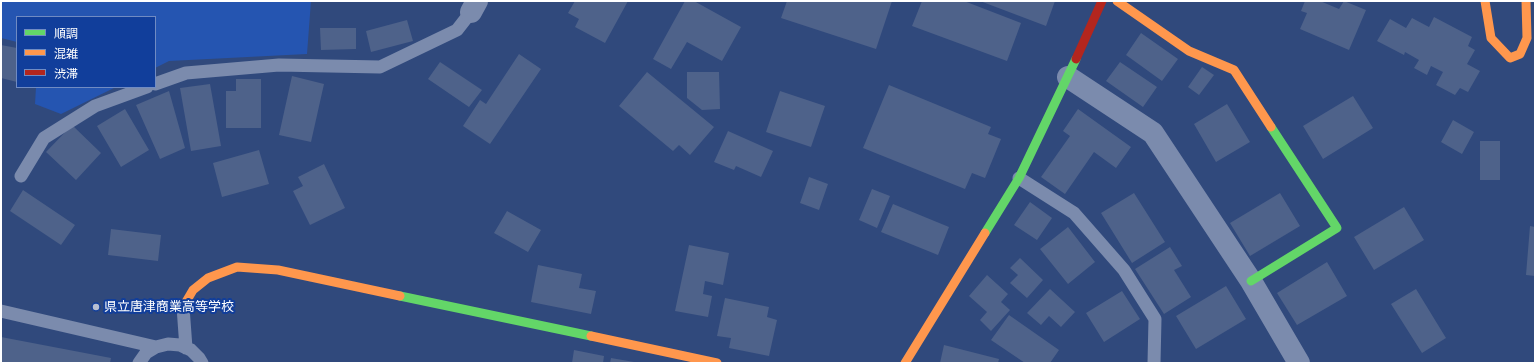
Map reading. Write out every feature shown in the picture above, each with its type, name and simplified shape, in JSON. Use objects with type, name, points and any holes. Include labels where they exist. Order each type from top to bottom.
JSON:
[{"type":"street","points":[[905,363],[1020,178],[1102,1]]},
{"type":"street","points":[[1118,1],[1189,51],[1234,70],[1337,228],[1251,281]]},
{"type":"street","points":[[1484,1],[1491,38],[1510,58],[1520,54],[1527,38],[1526,1]]},
{"type":"street","points":[[1068,77],[1153,133],[1251,281],[1299,363]]},
{"type":"street","points":[[184,307],[193,290],[208,278],[237,267],[278,270],[671,358],[717,363]]},
{"type":"lane","points":[[156,84],[186,73],[279,65],[380,67],[456,30],[474,7]]},
{"type":"lane","points":[[21,176],[44,138],[96,106],[144,88]]},
{"type":"lane","points":[[1020,178],[1074,213],[1124,270],[1155,319],[1154,363]]},
{"type":"lane","points":[[184,307],[186,348]]},
{"type":"lane","points":[[1,311],[156,347]]},
{"type":"lane","points":[[139,363],[146,353],[156,347],[168,344],[180,345],[190,350],[202,363]]},
{"type":"shaded area","points":[[1,1],[311,1],[307,54],[169,61],[156,68],[156,16],[16,16],[16,42],[1,38]]},
{"type":"shaded area","points":[[36,88],[114,88],[61,114],[35,104]]},
{"type":"building","points":[[575,1],[628,1],[605,43],[575,27],[579,19],[568,13]]},
{"type":"building","points":[[685,1],[694,1],[741,27],[722,61],[687,42],[671,69],[653,59]]},
{"type":"building","points":[[787,1],[892,1],[876,49],[781,18]]},
{"type":"building","points":[[922,1],[964,1],[1021,23],[1007,61],[912,26]]},
{"type":"building","points":[[980,1],[1055,1],[1046,26]]},
{"type":"building","points":[[1305,1],[1320,1],[1339,9],[1344,1],[1366,10],[1349,50],[1300,29],[1307,13],[1301,11]]},
{"type":"building","points":[[1434,17],[1472,37],[1468,46],[1475,50],[1467,64],[1480,71],[1468,92],[1460,88],[1455,95],[1436,85],[1443,72],[1431,66],[1427,75],[1414,68],[1419,60],[1405,52],[1404,55],[1377,41],[1390,19],[1406,28],[1412,18],[1429,27]]},
{"type":"building","points":[[407,20],[413,41],[371,52],[366,31]]},
{"type":"building","points":[[320,28],[356,28],[356,49],[321,50]]},
{"type":"building","points":[[1141,33],[1178,59],[1162,81],[1126,55]]},
{"type":"building","points":[[1,45],[16,48],[16,82],[1,78]]},
{"type":"building","points":[[519,54],[541,69],[490,144],[463,126],[480,100],[486,104]]},
{"type":"building","points":[[440,62],[482,90],[469,107],[428,79]]},
{"type":"building","points":[[1120,62],[1157,87],[1143,107],[1106,81]]},
{"type":"building","points":[[1202,67],[1214,75],[1199,95],[1188,87]]},
{"type":"building","points":[[647,72],[714,127],[690,155],[679,145],[673,151],[619,106]]},
{"type":"building","points":[[687,72],[719,72],[720,109],[702,110],[687,98]]},
{"type":"building","points":[[292,76],[324,84],[311,142],[279,135]]},
{"type":"building","points":[[236,79],[261,79],[261,128],[226,128],[226,91],[236,91]]},
{"type":"building","points":[[210,84],[221,146],[191,151],[180,88]]},
{"type":"building","points":[[889,85],[991,127],[988,134],[1001,139],[985,178],[972,173],[965,189],[863,148]]},
{"type":"building","points":[[169,91],[185,148],[160,159],[136,105]]},
{"type":"building","points":[[780,91],[825,106],[811,147],[766,132]]},
{"type":"building","points":[[1353,96],[1373,128],[1323,159],[1303,126]]},
{"type":"building","points":[[1227,104],[1250,142],[1216,162],[1194,124]]},
{"type":"building","points":[[125,109],[149,150],[121,167],[97,126]]},
{"type":"building","points":[[1078,109],[1131,147],[1116,168],[1094,152],[1065,194],[1041,177],[1070,136],[1063,131]]},
{"type":"building","points":[[1453,120],[1474,132],[1462,154],[1441,142]]},
{"type":"building","points":[[72,125],[101,153],[76,180],[46,152]]},
{"type":"building","points":[[728,131],[773,151],[761,177],[736,166],[734,170],[714,162]]},
{"type":"building","points":[[1480,141],[1500,141],[1500,180],[1480,180]]},
{"type":"building","points":[[259,150],[269,184],[222,197],[213,163]]},
{"type":"building","points":[[324,164],[345,208],[310,225],[293,191],[303,186],[298,177]]},
{"type":"building","points":[[809,177],[828,184],[819,210],[800,203]]},
{"type":"building","points":[[872,189],[890,196],[877,228],[859,220]]},
{"type":"building","points":[[23,190],[75,225],[61,245],[10,211]]},
{"type":"building","points":[[1134,193],[1165,242],[1132,263],[1101,213]]},
{"type":"building","points":[[1280,193],[1300,226],[1250,256],[1230,223]]},
{"type":"building","points":[[1030,202],[1052,218],[1037,240],[1014,225]]},
{"type":"building","points":[[893,204],[949,227],[938,255],[881,232]]},
{"type":"building","points":[[1404,207],[1424,240],[1374,270],[1354,237]]},
{"type":"building","points":[[507,211],[541,230],[528,252],[494,233]]},
{"type":"building","points":[[1530,226],[1535,227],[1535,276],[1526,275]]},
{"type":"building","points":[[1068,227],[1095,262],[1068,284],[1040,249]]},
{"type":"building","points":[[111,229],[161,235],[158,261],[108,255]]},
{"type":"building","points":[[689,245],[729,253],[723,285],[705,281],[703,294],[712,296],[708,317],[675,311]]},
{"type":"building","points":[[1170,247],[1182,266],[1174,270],[1191,297],[1164,314],[1135,269]]},
{"type":"building","points":[[1020,258],[1043,280],[1027,298],[1010,283],[1018,275],[1010,268]]},
{"type":"building","points":[[1327,262],[1347,296],[1297,325],[1277,293]]},
{"type":"building","points":[[538,265],[582,274],[579,288],[596,291],[591,314],[531,302]]},
{"type":"building","points":[[987,275],[1008,294],[1001,302],[1010,310],[991,331],[980,320],[987,312],[969,296]]},
{"type":"building","points":[[1226,286],[1246,319],[1196,349],[1176,316]]},
{"type":"building","points":[[1050,289],[1075,312],[1061,327],[1049,316],[1041,325],[1027,313]]},
{"type":"building","points":[[1416,289],[1446,338],[1422,353],[1391,304]]},
{"type":"building","points":[[1122,291],[1140,319],[1104,342],[1086,313]]},
{"type":"building","points":[[725,298],[769,307],[767,317],[777,320],[769,356],[729,348],[731,338],[717,336]]},
{"type":"building","points":[[1009,315],[1059,350],[1050,363],[1025,363],[991,340]]},
{"type":"building","points":[[1,337],[111,358],[110,363],[1,363]]},
{"type":"building","points":[[944,345],[999,359],[998,363],[940,363]]},
{"type":"building","points":[[574,350],[604,356],[603,363],[572,363]]},
{"type":"building","points":[[611,358],[634,362],[610,363]]},
{"type":"traffic: fast","points":[[985,233],[1019,178],[1076,59]]},
{"type":"traffic: fast","points":[[1251,281],[1337,228],[1271,127]]},
{"type":"traffic: fast","points":[[400,296],[591,336]]},
{"type":"traffic: slow","points":[[1117,1],[1189,51],[1234,70],[1271,127]]},
{"type":"traffic: slow","points":[[1485,1],[1491,38],[1510,58],[1520,54],[1527,38],[1526,1]]},
{"type":"traffic: slow","points":[[905,363],[985,233]]},
{"type":"traffic: slow","points":[[183,307],[193,290],[208,278],[237,267],[278,270],[400,296]]},
{"type":"traffic: slow","points":[[591,336],[717,363]]},
{"type":"traffic: jam","points":[[1076,59],[1102,1]]},
{"type":"place","name":"県立唐津商業高等学校","points":[[96,307]]}]
